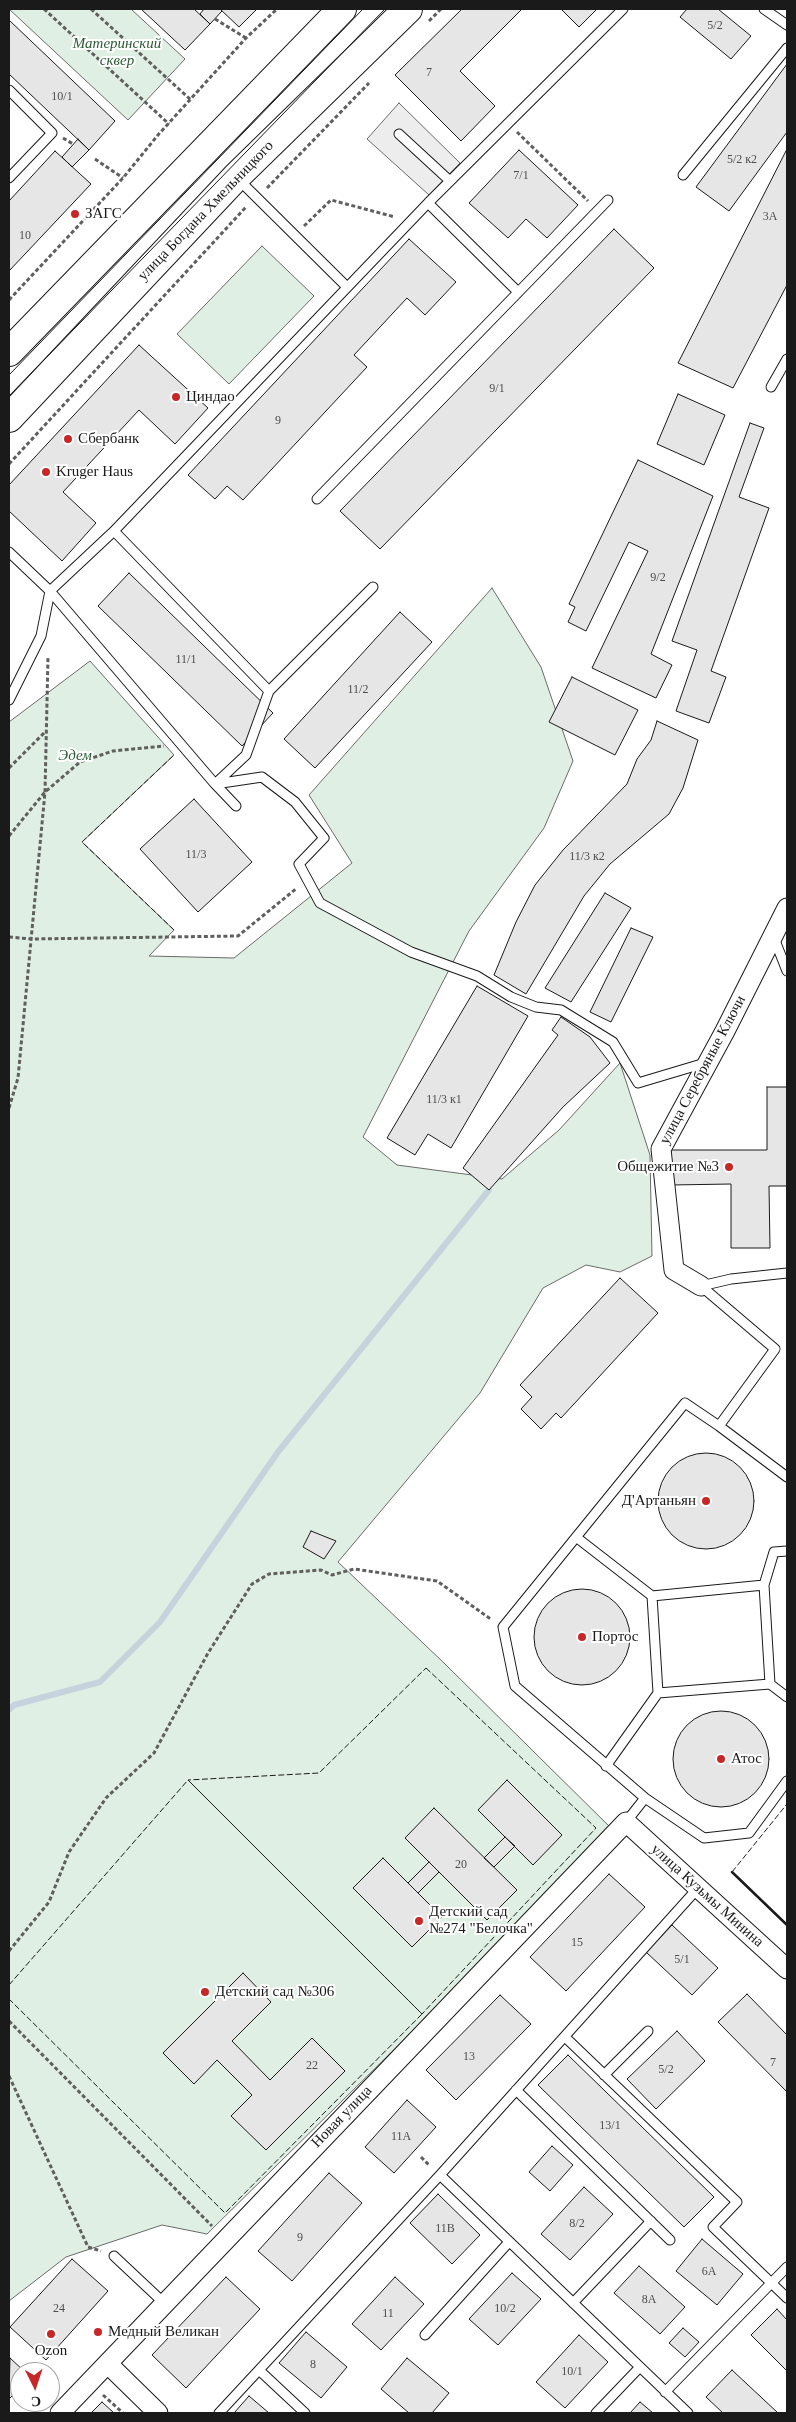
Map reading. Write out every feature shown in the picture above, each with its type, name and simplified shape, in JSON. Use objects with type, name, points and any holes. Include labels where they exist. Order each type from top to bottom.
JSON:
[{"type":"highway","points":[[9,352],[342,9]]},
{"type":"highway","name":"улица Богдана Хмельницкого","points":[[9,418],[236,177],[418,16]]},
{"type":"street","name":"улица Серебряные Ключи","points":[[701,1286],[674,1270],[661,1149],[787,908]]},
{"type":"street","name":"улица Кузьмы Минина","points":[[626,1822],[787,1969]]},
{"type":"street","name":"Новая улица","points":[[60,2413],[626,1822]]},
{"type":"street","points":[[108,2364],[158,2413]]},
{"type":"lane","points":[[9,700],[41,636],[50,591],[114,531],[428,203],[623,9]]},
{"type":"lane","points":[[764,9],[787,25]]},
{"type":"lane","points":[[683,175],[787,48]]},
{"type":"lane","points":[[9,90],[52,132],[9,178]]},
{"type":"lane","points":[[399,134],[450,181]]},
{"type":"lane","points":[[236,177],[347,287]]},
{"type":"lane","points":[[317,499],[517,291],[608,200]]},
{"type":"lane","points":[[428,203],[517,291]]},
{"type":"lane","points":[[772,387],[787,359]]},
{"type":"lane","points":[[114,531],[269,691]]},
{"type":"lane","points":[[9,552],[50,591],[236,806]]},
{"type":"lane","points":[[216,784],[246,756],[269,691],[373,587]]},
{"type":"lane","points":[[216,784],[262,777],[295,802],[324,838],[299,864],[320,904],[403,948],[478,976],[511,997],[536,1007],[561,1010],[613,1042],[638,1083],[708,1062]]},
{"type":"lane","points":[[773,936],[787,971]]},
{"type":"lane","points":[[701,1286],[731,1279],[787,1273]]},
{"type":"lane","points":[[701,1286],[775,1349],[720,1426]]},
{"type":"lane","points":[[787,1477],[720,1426],[685,1403],[503,1627],[516,1686],[645,1798],[704,1838],[749,1833],[787,1781]]},
{"type":"lane","points":[[576,1537],[652,1596],[764,1586]]},
{"type":"lane","points":[[770,1684],[764,1586],[774,1552],[787,1551]]},
{"type":"lane","points":[[606,1766],[658,1693],[652,1596]]},
{"type":"lane","points":[[658,1693],[770,1684],[787,1696]]},
{"type":"lane","points":[[626,1822],[645,1798]]},
{"type":"lane","points":[[219,2413],[440,2176],[698,1888]]},
{"type":"lane","points":[[604,2075],[648,2031]]},
{"type":"lane","points":[[565,2037],[737,2202],[713,2226],[787,2298]]},
{"type":"lane","points":[[516,2090],[670,2240]]},
{"type":"lane","points":[[440,2176],[688,2413]]},
{"type":"lane","points":[[573,2303],[651,2221]]},
{"type":"lane","points":[[425,2335],[510,2242]]},
{"type":"lane","points":[[114,2256],[164,2303]]},
{"type":"lane","points":[[665,2392],[787,2268]]},
{"type":"lane","points":[[596,2413],[640,2367]]},
{"type":"lane","points":[[259,2370],[305,2413]]},
{"type":"path","points":[[44,9],[169,124]]},
{"type":"path","points":[[91,9],[191,100]]},
{"type":"path","points":[[9,300],[123,178],[246,38],[277,9]]},
{"type":"path","points":[[418,16],[441,9]]},
{"type":"path","points":[[215,19],[246,38]]},
{"type":"path","points":[[9,464],[240,212],[258,197],[374,78]]},
{"type":"path","points":[[508,123],[582,196]]},
{"type":"path","points":[[95,159],[123,178]]},
{"type":"path","points":[[295,235],[331,200],[410,222]]},
{"type":"path","points":[[9,1108],[18,1078],[45,792],[48,655],[41,636]]},
{"type":"path","points":[[9,768],[46,730]]},
{"type":"path","points":[[9,836],[45,792],[80,762],[113,751],[182,744]]},
{"type":"path","points":[[9,937],[31,939],[238,936],[307,880]]},
{"type":"path","points":[[9,1952],[49,1902],[69,1852],[106,1798],[154,1753],[208,1653],[252,1584],[269,1574],[321,1570],[332,1574],[354,1569],[437,1581],[503,1627]]},
{"type":"path","points":[[9,2021],[225,2239]]},
{"type":"path","points":[[9,2076],[88,2247],[114,2256]]},
{"type":"path","points":[[100,2392],[123,2413]]},
{"type":"green space","name":"Материнский сквер","points":[[9,9],[131,9],[185,59],[128,120]]},
{"type":"green space","points":[[262,246],[314,296],[229,384],[177,334]]},
{"type":"green space","name":"Эдем","points":[[492,588],[541,667],[573,761],[544,828],[469,931],[363,1137],[397,1165],[502,1179],[559,1130],[620,1063],[650,1155],[652,1256],[620,1272],[586,1265],[543,1288],[480,1393],[338,1562],[444,1663],[615,1832],[207,2234],[162,2225],[66,2257],[9,2301],[9,722],[90,661],[174,755],[82,842],[174,930],[149,956],[234,958],[352,863],[309,795]]},
{"type":"shaded area","points":[[399,103],[460,163],[429,195],[367,139]]},
{"type":"building","points":[[141,9],[194,9],[210,24],[185,50]]},
{"type":"building","points":[[204,9],[220,9],[222,11],[210,24],[200,14]]},
{"type":"building","points":[[220,9],[257,9],[239,27]]},
{"type":"building","points":[[462,9],[522,9],[460,71],[495,106],[461,141],[395,75]]},
{"type":"building","points":[[561,9],[597,9],[579,27]]},
{"type":"building","points":[[687,9],[718,9],[751,36],[731,59],[680,17]]},
{"type":"building","points":[[9,20],[115,121],[89,150],[9,74]]},
{"type":"building","points":[[787,64],[787,132],[729,211],[696,187]]},
{"type":"building","points":[[78,139],[89,150],[72,167],[62,157]]},
{"type":"building","points":[[787,149],[787,285],[733,388],[678,363]]},
{"type":"building","points":[[519,150],[578,205],[547,238],[526,219],[508,238],[469,203]]},
{"type":"building","points":[[55,151],[91,184],[9,271],[9,201]]},
{"type":"building","points":[[614,229],[654,268],[380,549],[340,511]]},
{"type":"building","points":[[409,239],[456,282],[425,315],[407,298],[354,355],[367,367],[243,500],[227,486],[215,499],[188,475]]},
{"type":"building","points":[[139,345],[208,408],[175,444],[139,410],[63,492],[96,523],[62,561],[9,511],[9,485]]},
{"type":"building","points":[[678,394],[725,415],[704,465],[657,444]]},
{"type":"building","points":[[750,423],[764,428],[739,497],[769,508],[711,671],[726,677],[709,723],[676,711],[697,650],[672,641]]},
{"type":"building","points":[[638,460],[713,496],[651,654],[672,665],[656,698],[592,668],[648,551],[629,542],[586,631],[568,622],[575,607],[569,604]]},
{"type":"building","points":[[129,573],[273,713],[242,746],[98,606]]},
{"type":"building","points":[[400,612],[432,642],[315,768],[284,739]]},
{"type":"building","points":[[572,677],[638,710],[615,755],[549,722]]},
{"type":"building","points":[[657,721],[698,740],[683,788],[669,814],[610,864],[584,896],[526,994],[494,975],[516,922],[535,885],[563,850],[627,784],[637,759],[651,740]]},
{"type":"building","points":[[194,799],[252,862],[198,912],[140,849]]},
{"type":"building","points":[[605,893],[631,908],[571,1002],[545,988]]},
{"type":"building","points":[[631,928],[653,937],[611,1022],[590,1012]]},
{"type":"building","points":[[477,986],[528,1016],[451,1148],[428,1134],[415,1155],[387,1138]]},
{"type":"building","points":[[561,1017],[590,1037],[610,1063],[563,1107],[489,1190],[463,1168],[558,1035],[552,1030]]},
{"type":"building","name":"Общежитие №3","points":[[767,1087],[787,1087],[787,1186],[769,1186],[770,1248],[731,1248],[731,1184],[671,1185],[671,1150],[767,1150]]},
{"type":"building","points":[[620,1278],[658,1313],[561,1418],[556,1413],[541,1429],[521,1409],[532,1397],[520,1385]]},
{"type":"building","name":"Д'Артаньян","points":[[706,1453],[724,1457],[740,1467],[750,1483],[754,1501],[750,1519],[740,1535],[724,1545],[706,1549],[688,1545],[672,1535],[662,1519],[658,1501],[662,1483],[672,1467],[688,1457]]},
{"type":"building","points":[[311,1531],[336,1541],[324,1559],[303,1547]]},
{"type":"building","name":"Портос","points":[[582,1589],[600,1593],[616,1603],[626,1619],[630,1637],[626,1655],[616,1671],[600,1681],[582,1685],[564,1681],[548,1671],[538,1655],[534,1637],[538,1619],[548,1603],[564,1593]]},
{"type":"building","name":"Атос","points":[[721,1711],[739,1715],[755,1725],[765,1741],[769,1759],[765,1777],[755,1793],[739,1803],[721,1807],[703,1803],[687,1793],[677,1777],[673,1759],[677,1741],[687,1725],[703,1715]]},
{"type":"building","points":[[507,1780],[562,1835],[533,1865],[478,1810]]},
{"type":"building","points":[[434,1808],[517,1890],[487,1920],[405,1838]]},
{"type":"building","points":[[505,1837],[515,1846],[494,1867],[484,1858]]},
{"type":"building","points":[[383,1858],[442,1917],[412,1947],[353,1888]]},
{"type":"building","points":[[429,1862],[439,1872],[418,1893],[408,1883]]},
{"type":"building","points":[[609,1874],[645,1907],[566,1991],[530,1957]]},
{"type":"building","points":[[672,1925],[718,1968],[692,1995],[646,1952]]},
{"type":"building","points":[[243,1973],[271,2002],[232,2041],[270,2080],[312,2038],[345,2071],[266,2150],[231,2116],[252,2095],[217,2060],[194,2084],[163,2053]]},
{"type":"building","points":[[747,1994],[787,2035],[787,2092],[718,2022]]},
{"type":"building","points":[[500,1995],[531,2024],[456,2100],[426,2070]]},
{"type":"building","points":[[677,2031],[705,2061],[656,2109],[627,2079]]},
{"type":"building","points":[[568,2055],[714,2197],[684,2227],[538,2085]]},
{"type":"building","points":[[407,2100],[436,2127],[394,2173],[365,2147]]},
{"type":"building","points":[[552,2146],[573,2165],[550,2191],[529,2172]]},
{"type":"building","points":[[329,2173],[362,2203],[292,2281],[258,2251]]},
{"type":"building","points":[[584,2187],[613,2214],[570,2260],[541,2234]]},
{"type":"building","points":[[438,2194],[480,2235],[452,2264],[410,2223]]},
{"type":"building","points":[[702,2239],[743,2274],[717,2305],[676,2271]]},
{"type":"building","points":[[72,2259],[108,2291],[46,2360],[10,2327]]},
{"type":"building","points":[[639,2266],[685,2307],[660,2334],[614,2293]]},
{"type":"building","points":[[512,2273],[541,2299],[498,2345],[469,2319]]},
{"type":"building","points":[[226,2277],[260,2309],[186,2388],[152,2355]]},
{"type":"building","points":[[395,2277],[424,2304],[381,2350],[352,2324]]},
{"type":"building","points":[[777,2309],[787,2320],[787,2371],[751,2335]]},
{"type":"building","points":[[683,2328],[699,2342],[685,2357],[669,2343]]},
{"type":"building","points":[[306,2332],[347,2367],[321,2398],[279,2363]]},
{"type":"building","points":[[579,2335],[608,2362],[565,2408],[536,2382]]},
{"type":"building","points":[[10,2358],[14,2362],[10,2362],[9,2399]]},
{"type":"building","points":[[407,2358],[449,2393],[432,2413],[409,2413],[381,2389]]},
{"type":"building","points":[[732,2370],[778,2413],[723,2413],[706,2397]]},
{"type":"building","points":[[249,2396],[269,2413],[234,2413]]},
{"type":"building","points":[[102,2402],[114,2413],[91,2413]]},
{"type":"building","points":[[640,2402],[653,2413],[630,2413]]},
{"type":"waterway","points":[[9,1710],[14,1705],[100,1682],[160,1622],[278,1452],[489,1190]]},
{"type":"tram line","points":[[9,375],[363,9]]},
{"type":"tram line","points":[[9,396],[385,9]]},
{"type":"fence","points":[[174,755],[82,842],[174,930]]},
{"type":"fence","points":[[426,1668],[596,1828],[422,2014],[188,1780],[319,1773],[426,1668]]},
{"type":"fence","points":[[9,1985],[188,1780],[422,2014],[225,2213],[9,1999]]},
{"type":"fence","points":[[732,1872],[787,1804]]},
{"type":"wall","points":[[732,1872],[787,1925]]},
{"type":"place","name":"ЗАГС","points":[[75,214]]},
{"type":"place","name":"Циндао","points":[[176,397]]},
{"type":"place","name":"Сбербанк","points":[[68,439]]},
{"type":"place","name":"Kruger Haus","points":[[46,472]]},
{"type":"place","name":"Общежитие №3","points":[[729,1167]]},
{"type":"place","name":"Д'Артаньян","points":[[706,1501]]},
{"type":"place","name":"Портос","points":[[582,1637]]},
{"type":"place","name":"Атос","points":[[721,1759]]},
{"type":"place","name":"Детский сад №274 \"Белочка\"","points":[[419,1921]]},
{"type":"place","name":"Детский сад №306","points":[[205,1992]]},
{"type":"place","name":"Медный Великан","points":[[98,2332]]},
{"type":"place","name":"Ozon","points":[[51,2334]]}]
